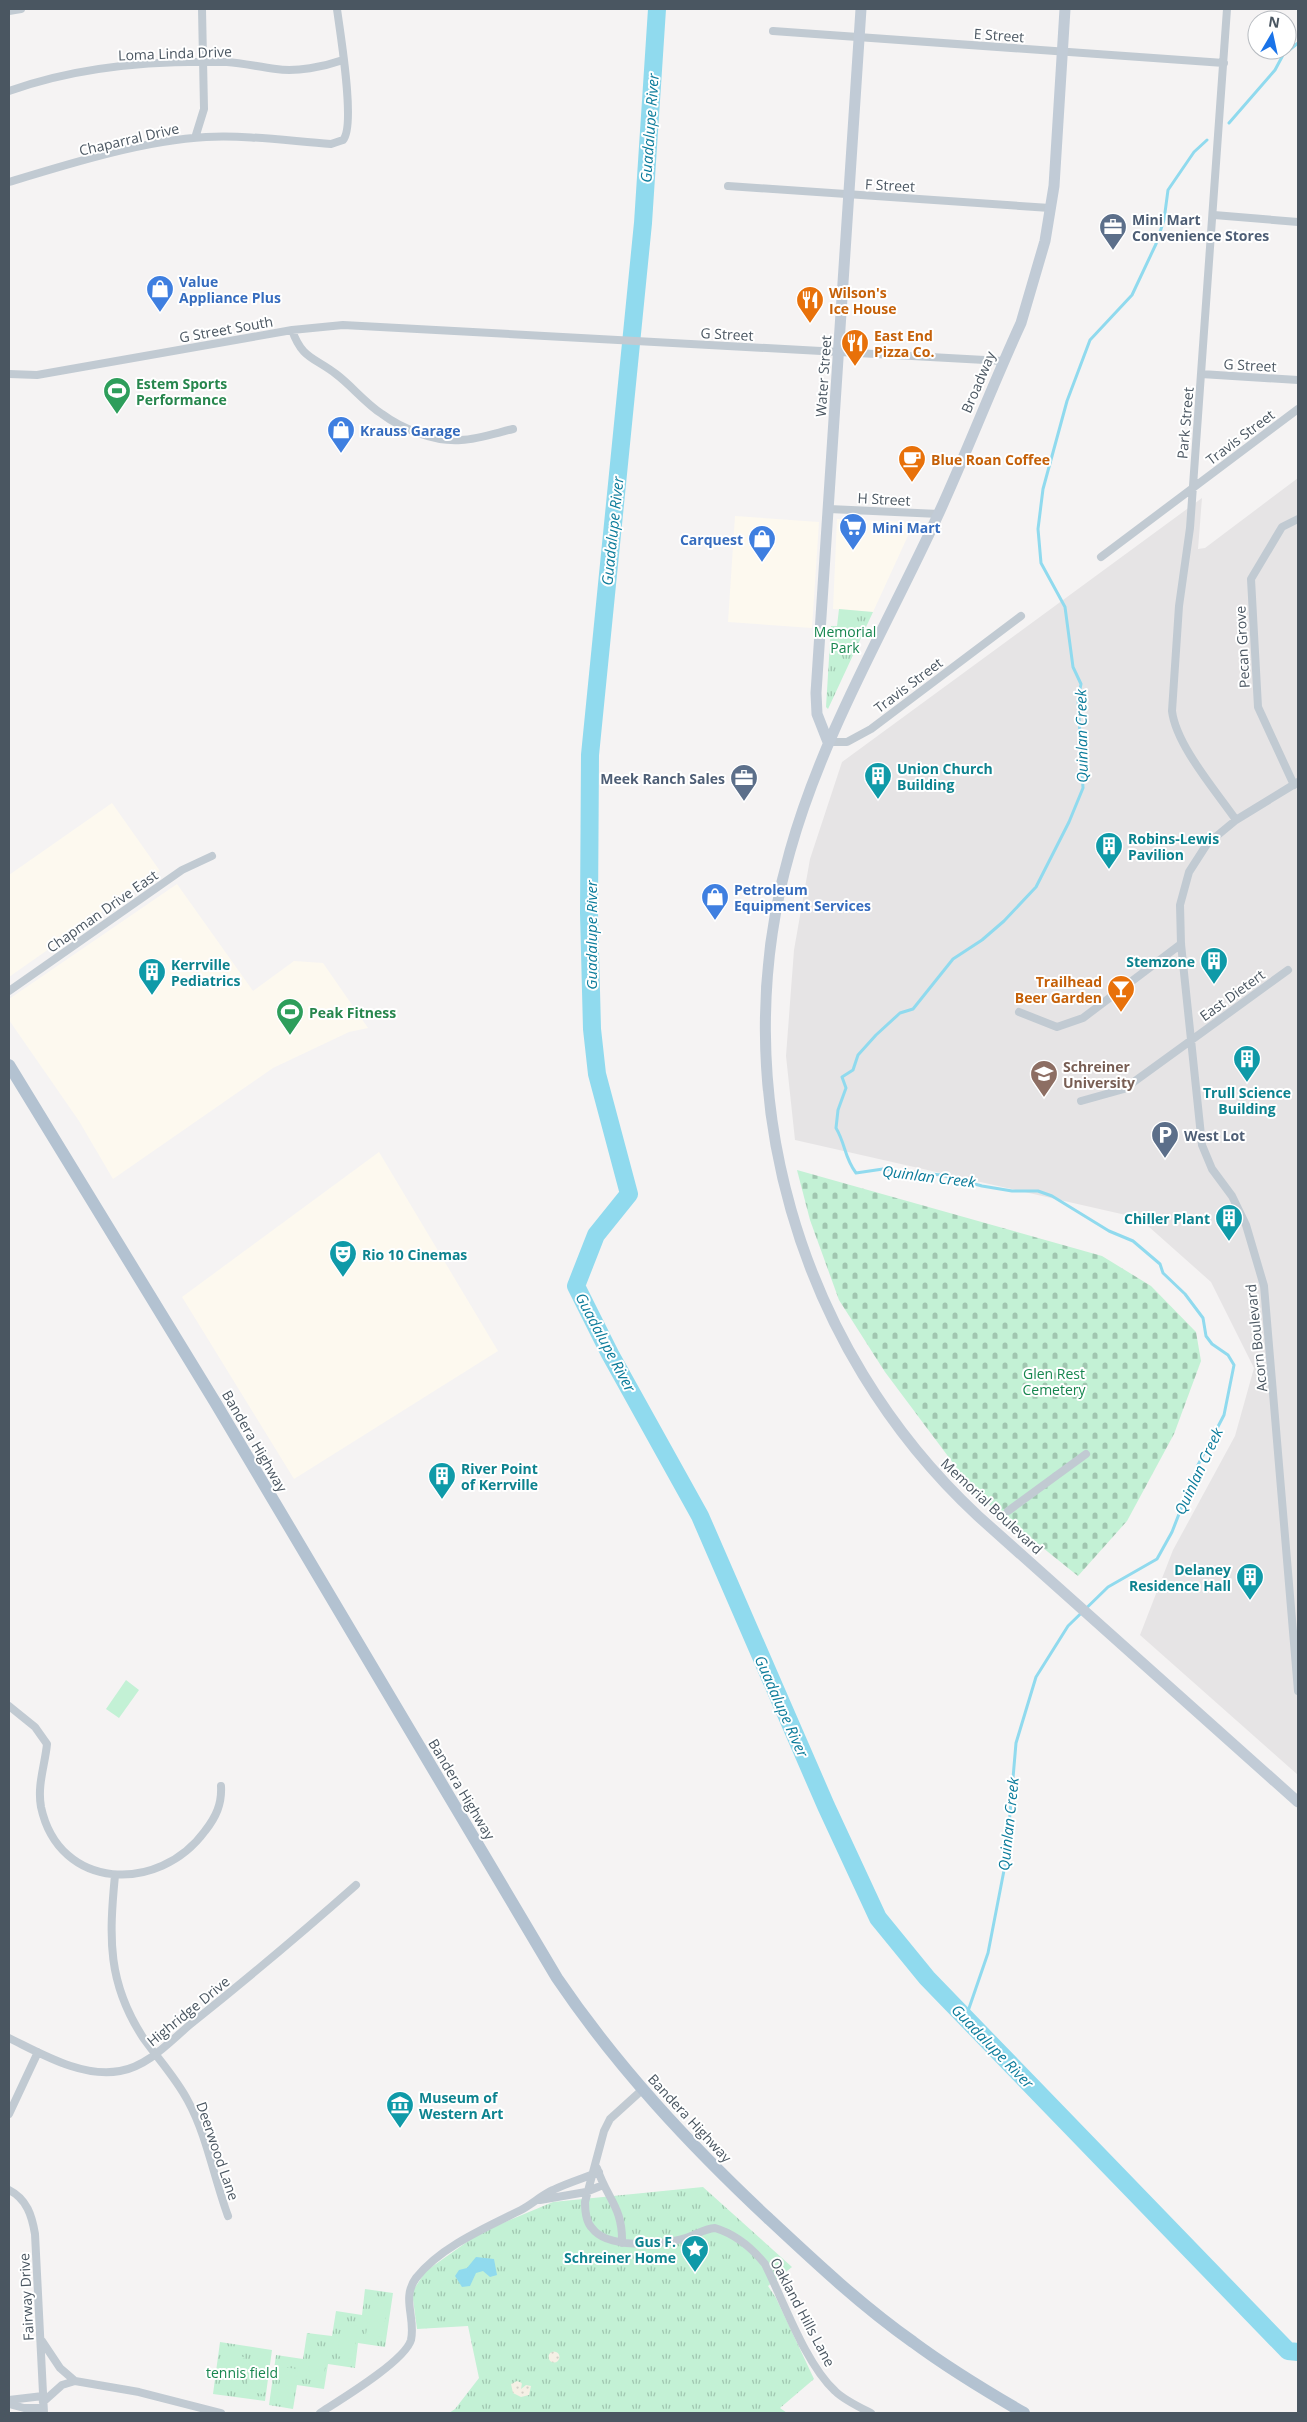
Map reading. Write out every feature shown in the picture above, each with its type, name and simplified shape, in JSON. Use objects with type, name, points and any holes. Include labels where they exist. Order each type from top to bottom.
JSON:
[{"type":"main road","name":"Water Street","points":[[828,742],[817,714],[816,693],[840,352],[860,9]]},
{"type":"main road","name":"Broadway","points":[[828,742],[939,514],[1030,295],[1045,241],[1050,208],[1065,9]]},
{"type":"main road","name":"Memorial Boulevard","points":[[828,742],[789,852],[770,951],[766,1011],[766,1062],[771,1121],[785,1193],[807,1263],[832,1320],[858,1368],[889,1416],[934,1473],[984,1522],[1298,1802]]},
{"type":"main road","name":"Bandera Highway","points":[[9,1065],[214,1402],[557,1978],[584,2018],[642,2090],[714,2166],[807,2254],[913,2342],[1024,2413]]},
{"type":"street","points":[[9,11],[21,9]]},
{"type":"street","points":[[195,138],[204,109],[202,9]]},
{"type":"street","points":[[337,9],[343,60]]},
{"type":"street","name":"Park Street","points":[[1227,9],[1214,215],[1189,546],[1179,606],[1172,693],[1173,718],[1187,749],[1236,820]]},
{"type":"street","name":"E Street","points":[[773,31],[1224,63]]},
{"type":"street","name":"Loma Linda Drive","points":[[9,91],[49,78],[104,68],[143,64],[228,62],[293,69],[331,64],[343,60]]},
{"type":"street","name":"Chaparral Drive","points":[[9,182],[164,142],[195,138],[251,137],[331,144],[345,139],[348,120],[343,60]]},
{"type":"street","name":"F Street","points":[[728,186],[849,196],[1050,208]]},
{"type":"street","points":[[1214,215],[1298,222]]},
{"type":"street","name":"G Street South","points":[[9,374],[24,376],[50,373],[292,330],[343,325],[449,330]]},
{"type":"street","points":[[292,330],[300,349],[304,353],[337,375],[383,415],[404,426],[430,436],[458,441],[513,430]]},
{"type":"street","name":"G Street","points":[[449,330],[1003,361]]},
{"type":"street","name":"G Street","points":[[1201,374],[1298,380]]},
{"type":"street","name":"Travis Street","points":[[1101,557],[1298,409]]},
{"type":"street","name":"H Street","points":[[828,509],[939,514]]},
{"type":"street","name":"Pecan Grove","points":[[1296,783],[1258,707],[1251,579],[1282,527],[1298,519]]},
{"type":"street","name":"Travis Street","points":[[828,742],[847,742],[870,729],[1021,616]]},
{"type":"street","name":"Acorn Boulevard","points":[[1296,783],[1236,820],[1206,844],[1189,872],[1180,905],[1181,944],[1202,1145],[1212,1169],[1232,1196],[1246,1225],[1264,1286],[1298,1691]]},
{"type":"street","name":"Chapman Drive East","points":[[9,991],[182,870],[212,856]]},
{"type":"street","points":[[1019,1012],[1057,1027],[1083,1018],[1181,944]]},
{"type":"street","name":"East Dietert","points":[[1081,1101],[1124,1089],[1288,970]]},
{"type":"street","points":[[1008,1512],[1086,1454]]},
{"type":"street","points":[[9,1706],[35,1727],[47,1744],[40,1788],[41,1808],[48,1827],[59,1845],[74,1860],[88,1867],[115,1875],[142,1874],[164,1867],[184,1855],[198,1841],[217,1812],[222,1799],[221,1786]]},
{"type":"street","name":"Deerwood Lane","points":[[115,1875],[111,1923],[112,1965],[127,2009],[189,2102],[200,2128],[228,2216]]},
{"type":"street","name":"Highridge Drive","points":[[9,2038],[76,2067],[101,2071],[119,2071],[132,2068],[156,2053],[356,1885]]},
{"type":"street","points":[[9,2114],[38,2052]]},
{"type":"street","name":"Oakland Hills Lane","points":[[642,2090],[610,2119],[604,2131],[595,2174],[586,2192],[585,2212],[592,2229],[603,2237],[622,2243],[667,2242],[715,2228],[739,2240],[756,2253],[765,2264],[811,2360],[822,2377],[836,2392],[871,2413]]},
{"type":"street","points":[[320,2413],[392,2364],[406,2350],[412,2334],[408,2295],[416,2277],[476,2232],[538,2201],[551,2191],[595,2174],[620,2213],[622,2243]]},
{"type":"street","points":[[538,2201],[586,2192],[603,2185]]},
{"type":"street","name":"Fairway Drive","points":[[9,2190],[24,2201],[33,2221],[43,2405]]},
{"type":"street","points":[[40,2337],[60,2368],[75,2381]]},
{"type":"street","points":[[9,2404],[24,2408],[43,2405],[62,2385],[75,2381],[139,2392],[221,2413]]},
{"type":"street","points":[[9,2400],[43,2405]]},
{"type":"shaded area","name":"Schreiner University","points":[[1298,478],[1298,1775],[1140,1635],[1173,1550],[1235,1436],[1254,1368],[1211,1282],[1139,1218],[795,1140],[786,1056],[794,950],[810,859],[842,762],[1202,498],[1198,549],[1205,548]]},
{"type":"shaded area","points":[[735,516],[819,522],[812,628],[728,622]]},
{"type":"shaded area","points":[[837,519],[911,522],[912,527],[873,612],[833,609]]},
{"type":"shaded area","points":[[112,803],[160,871],[9,977],[9,875]]},
{"type":"shaded area","points":[[177,884],[253,991],[294,961],[323,963],[368,1028],[349,1032],[273,1068],[113,1179],[79,1121],[9,1020],[9,999]]},
{"type":"shaded area","points":[[379,1152],[498,1351],[294,1479],[182,1297]]},
{"type":"green space","name":"Memorial Park","points":[[839,609],[873,612],[828,709],[826,707],[831,626],[837,626]]},
{"type":"green space","name":"Glen Rest Cemetery","points":[[797,1170],[1102,1256],[1151,1286],[1196,1332],[1201,1361],[1174,1434],[1127,1521],[1078,1576],[977,1495],[885,1372],[839,1300],[810,1220]]},
{"type":"green space","points":[[126,1680],[139,1690],[119,1718],[106,1709]]},
{"type":"green space","points":[[703,2187],[792,2267],[768,2286],[776,2298],[814,2379],[780,2408],[787,2413],[449,2413],[455,2409],[479,2378],[468,2326],[417,2329],[412,2292],[426,2271],[481,2232],[553,2202]]},
{"type":"green space","points":[[365,2289],[393,2293],[385,2347],[358,2343],[355,2368],[328,2364],[324,2389],[297,2385],[293,2409],[269,2405],[276,2355],[303,2359],[307,2333],[332,2336],[336,2311],[362,2315]]},
{"type":"green space","points":[[371,2301],[388,2304],[382,2337],[366,2334]]},
{"type":"green space","points":[[342,2323],[358,2326],[353,2359],[337,2356]]},
{"type":"green space","name":"tennis field","points":[[220,2342],[272,2350],[265,2401],[213,2394]]},
{"type":"green space","points":[[312,2345],[328,2348],[323,2381],[307,2378]]},
{"type":"green space","points":[[227,2355],[244,2357],[238,2390],[222,2388]]},
{"type":"green space","points":[[251,2358],[267,2360],[262,2394],[246,2391]]},
{"type":"green space","points":[[282,2367],[298,2369],[293,2402],[277,2400]]},
{"type":"sand","points":[[552,2352],[556,2352],[559,2357],[558,2361],[552,2362],[549,2359],[549,2355]]},
{"type":"sand","points":[[517,2381],[522,2383],[521,2389],[526,2385],[531,2386],[529,2395],[521,2397],[513,2393],[511,2384]]},
{"type":"water","points":[[476,2257],[494,2259],[497,2275],[490,2277],[483,2271],[476,2273],[470,2286],[462,2287],[455,2276],[459,2270],[467,2268]]},
{"type":"waterway","name":"Guadalupe River","points":[[657,9],[643,223],[590,755],[589,913],[592,1029],[597,1074],[629,1194],[596,1235],[576,1286],[610,1354],[700,1516],[826,1806],[878,1918],[927,1978],[1288,2351],[1298,2352]]},
{"type":"waterway","name":"Quinlan Creek","points":[[1229,123],[1275,70],[1283,55],[1298,43]]},
{"type":"waterway","name":"Quinlan Creek","points":[[966,2017],[988,1953],[1006,1860],[1016,1743],[1036,1677],[1068,1626],[1108,1587],[1157,1559],[1172,1532],[1198,1465],[1224,1415],[1234,1365],[1228,1355],[1212,1344],[1206,1336],[1203,1318],[1185,1294],[1163,1273],[1160,1264],[1133,1241],[1109,1231],[1052,1196],[1038,1191],[1012,1191],[982,1186],[941,1175],[883,1169],[856,1173],[849,1162],[836,1128],[838,1110],[846,1088],[842,1077],[853,1070],[858,1055],[876,1035],[900,1013],[913,1009],[953,959],[982,940],[1004,921],[1036,887],[1069,822],[1083,788],[1078,699],[1081,684],[1073,667],[1065,607],[1041,563],[1038,529],[1043,489],[1067,401],[1090,340],[1132,295],[1156,244],[1164,220],[1168,190],[1194,152],[1207,140]]},
{"type":"place","name":"Mini Mart Convenience Stores","points":[[1113,251]]},
{"type":"place","name":"Value Appliance Plus","points":[[160,313]]},
{"type":"place","name":"Wilson's Ice House","points":[[810,324]]},
{"type":"place","name":"East End Pizza Co.","points":[[855,367]]},
{"type":"place","name":"Estem Sports Performance","points":[[117,415]]},
{"type":"place","name":"Krauss Garage","points":[[341,454]]},
{"type":"place","name":"Blue Roan Coffee","points":[[912,483]]},
{"type":"place","name":"Mini Mart","points":[[853,551]]},
{"type":"place","name":"Carquest","points":[[762,563]]},
{"type":"place","name":"Union Church Building","points":[[878,800]]},
{"type":"place","name":"Meek Ranch Sales","points":[[744,802]]},
{"type":"place","name":"Robins-Lewis Pavilion","points":[[1109,870]]},
{"type":"place","name":"Petroleum Equipment Services","points":[[715,921]]},
{"type":"place","name":"Stemzone","points":[[1214,985]]},
{"type":"place","name":"Kerrville Pediatrics","points":[[152,996]]},
{"type":"place","name":"Trailhead Beer Garden","points":[[1121,1013]]},
{"type":"place","name":"Peak Fitness","points":[[290,1036]]},
{"type":"place","name":"Trull Science Building","points":[[1247,1083]]},
{"type":"place","name":"Schreiner University","points":[[1044,1098]]},
{"type":"place","name":"West Lot","points":[[1165,1159]]},
{"type":"place","name":"Chiller Plant","points":[[1229,1242]]},
{"type":"place","name":"Rio 10 Cinemas","points":[[343,1278]]},
{"type":"place","name":"River Point of Kerrville","points":[[442,1500]]},
{"type":"place","name":"Delaney Residence Hall","points":[[1250,1601]]},
{"type":"place","name":"Museum of Western Art","points":[[400,2129]]},
{"type":"place","name":"Gus F. Schreiner Home","points":[[695,2273]]}]
